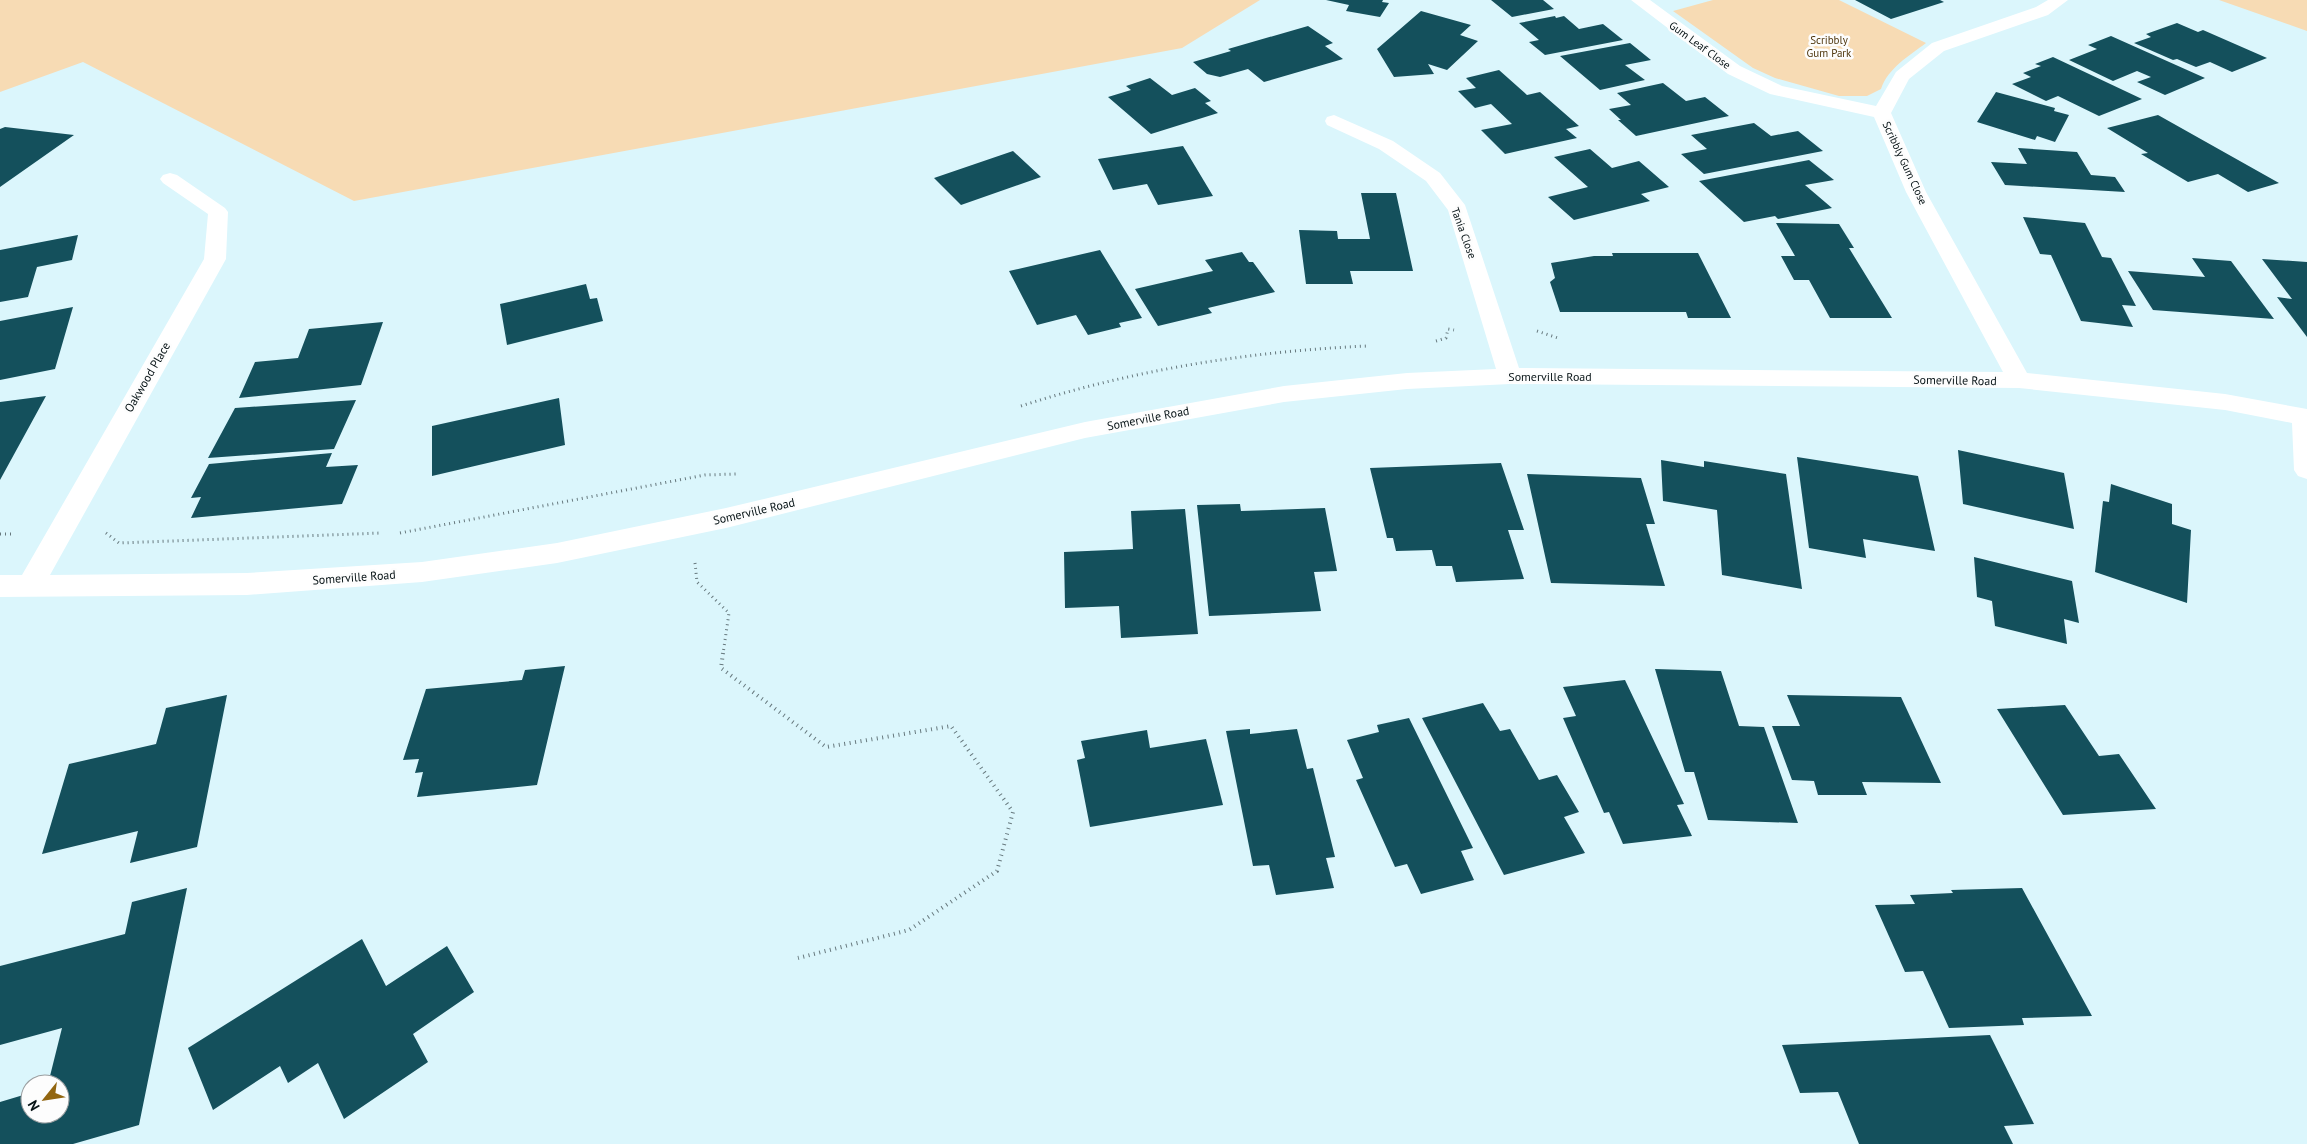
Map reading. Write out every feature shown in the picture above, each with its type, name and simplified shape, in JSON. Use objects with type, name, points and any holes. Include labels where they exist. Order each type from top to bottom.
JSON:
[{"type":"street","name":"Gum Leaf Close","points":[[1639,0],[1734,70],[1776,90],[1882,113]]},
{"type":"street","name":"Scribbly Gum Close","points":[[2019,380],[1916,192],[1882,113],[1902,76],[1938,47],[2042,11],[2060,0]]},
{"type":"street","name":"Tania Close","points":[[1334,121],[1386,145],[1433,177],[1458,209],[1510,376]]},
{"type":"street","name":"Oakwood Place","points":[[29,587],[215,258],[218,212],[170,179]]},
{"type":"street","name":"Somerville Road","points":[[0,586],[247,584],[422,572],[557,553],[691,526],[1086,430],[1186,410],[1312,391],[1407,381],[1510,376],[2019,380],[2225,402],[2306,416]]},
{"type":"street","points":[[2306,416],[2307,470]]},
{"type":"path","points":[[1432,343],[1446,338],[1448,329],[1462,332]]},
{"type":"path","points":[[1014,408],[1050,396],[1185,365],[1318,347],[1376,346]]},
{"type":"path","points":[[398,533],[705,475],[743,474]]},
{"type":"path","points":[[691,526],[697,582],[729,613],[721,668],[826,747],[951,726],[1014,812],[997,871],[909,930],[798,958]]},
{"type":"path","points":[[105,533],[119,542],[388,533]]},
{"type":"green space","points":[[0,0],[1260,0],[1182,48],[354,201],[83,62],[0,92]]},
{"type":"green space","name":"Scribbly Gum Park","points":[[1713,0],[1839,0],[1926,43],[1894,69],[1881,89],[1867,96],[1839,96],[1775,78],[1753,68],[1673,11]]},
{"type":"green space","points":[[2219,0],[2307,0],[2307,31]]},
{"type":"building","points":[[1326,0],[1383,0],[1382,2],[1389,3],[1380,17],[1346,11],[1349,5]]},
{"type":"building","points":[[1491,0],[1543,0],[1554,9],[1512,17]]},
{"type":"building","points":[[1855,0],[1940,0],[1944,2],[1891,19]]},
{"type":"building","points":[[1421,11],[1471,25],[1460,35],[1478,41],[1447,70],[1428,64],[1434,74],[1394,77],[1377,49]]},
{"type":"building","points":[[1555,16],[1556,18],[1564,16],[1579,29],[1603,24],[1623,40],[1545,55],[1529,42],[1539,40],[1519,23]]},
{"type":"building","points":[[2177,23],[2198,32],[2203,30],[2267,58],[2232,72],[2210,62],[2196,67],[2177,59],[2173,60],[2134,43],[2151,37],[2146,34]]},
{"type":"building","points":[[1308,26],[1333,43],[1325,46],[1343,59],[1264,82],[1248,69],[1220,77],[1207,74],[1193,62],[1231,51],[1228,49]]},
{"type":"building","points":[[2111,36],[2205,78],[2165,95],[2137,82],[2151,77],[2137,71],[2113,81],[2069,60],[2097,49],[2088,45]]},
{"type":"building","points":[[1630,43],[1651,60],[1625,65],[1645,80],[1600,90],[1560,56]]},
{"type":"building","points":[[2053,57],[2142,99],[2099,116],[2058,96],[2046,101],[2012,84],[2031,77],[2023,73],[2041,66],[2035,64]]},
{"type":"building","points":[[1499,70],[1527,95],[1540,92],[1579,126],[1566,129],[1577,138],[1505,154],[1481,130],[1512,124],[1491,104],[1475,108],[1458,91],[1476,88],[1466,78]]},
{"type":"building","points":[[1150,78],[1172,95],[1195,88],[1211,101],[1205,103],[1218,113],[1151,134],[1108,97],[1131,90],[1126,86]]},
{"type":"building","points":[[1663,83],[1686,101],[1705,97],[1729,116],[1636,136],[1609,109],[1631,105],[1617,93]]},
{"type":"building","points":[[1996,92],[2055,108],[2054,111],[2069,115],[2055,142],[2037,136],[2035,140],[1977,122]]},
{"type":"building","points":[[2158,115],[2279,183],[2248,192],[2218,174],[2188,182],[2141,154],[2148,153],[2107,128]]},
{"type":"building","points":[[1754,123],[1771,136],[1798,131],[1823,151],[1704,174],[1681,154],[1707,149],[1691,135]]},
{"type":"building","points":[[5,127],[74,135],[0,187],[0,129]]},
{"type":"building","points":[[1183,146],[1213,196],[1158,205],[1147,184],[1113,190],[1098,159]]},
{"type":"building","points":[[2018,148],[2077,152],[2091,175],[2115,177],[2125,192],[2005,185],[1991,162],[2027,164]]},
{"type":"building","points":[[1590,149],[1612,168],[1639,161],[1669,187],[1641,194],[1650,201],[1574,220],[1548,197],[1588,187],[1554,157]]},
{"type":"building","points":[[1013,151],[1041,177],[961,205],[934,178]]},
{"type":"building","points":[[1809,160],[1834,180],[1805,185],[1832,208],[1778,219],[1775,216],[1744,222],[1699,181]]},
{"type":"building","points":[[1361,193],[1396,193],[1413,271],[1350,271],[1353,284],[1306,284],[1299,230],[1337,231],[1338,239],[1370,239]]},
{"type":"building","points":[[2023,217],[2085,223],[2102,257],[2111,258],[2136,306],[2122,305],[2133,327],[2081,321],[2051,255],[2040,254]]},
{"type":"building","points":[[1776,223],[1839,224],[1854,248],[1849,248],[1892,318],[1830,318],[1809,280],[1794,280],[1781,256],[1795,256]]},
{"type":"building","points":[[78,235],[72,260],[37,267],[28,297],[0,302],[0,250]]},
{"type":"building","points":[[1100,250],[1142,318],[1119,323],[1121,327],[1088,335],[1076,315],[1037,325],[1009,271]]},
{"type":"building","points":[[1242,252],[1249,262],[1253,262],[1275,292],[1208,308],[1212,313],[1158,326],[1135,289],[1213,271],[1205,260]]},
{"type":"building","points":[[1612,253],[1698,253],[1731,318],[1688,318],[1686,312],[1560,312],[1550,282],[1555,278],[1551,263],[1594,256],[1613,256]]},
{"type":"building","points":[[2192,258],[2231,261],[2274,319],[2153,310],[2128,271],[2205,277]]},
{"type":"building","points":[[2262,259],[2307,262],[2307,337],[2277,297],[2292,299]]},
{"type":"building","points":[[586,284],[590,299],[597,298],[603,321],[507,345],[500,304]]},
{"type":"building","points":[[73,307],[55,369],[0,380],[0,321]]},
{"type":"building","points":[[383,322],[361,385],[239,398],[255,362],[298,358],[309,329]]},
{"type":"building","points":[[46,396],[0,480],[0,402]]},
{"type":"building","points":[[559,398],[565,445],[432,476],[432,426]]},
{"type":"building","points":[[356,400],[334,449],[208,458],[235,408]]},
{"type":"building","points":[[1958,450],[2064,473],[2074,529],[1963,504]]},
{"type":"building","points":[[332,453],[326,467],[358,465],[342,504],[191,518],[201,497],[191,498],[209,464]]},
{"type":"building","points":[[1797,457],[1918,476],[1935,551],[1863,539],[1866,558],[1809,548]]},
{"type":"building","points":[[1661,460],[1704,467],[1704,461],[1786,474],[1802,589],[1722,575],[1717,510],[1663,501]]},
{"type":"building","points":[[1501,463],[1524,530],[1508,530],[1524,579],[1456,582],[1452,566],[1436,566],[1432,550],[1396,551],[1393,538],[1387,538],[1370,468]]},
{"type":"building","points":[[1527,474],[1641,478],[1655,524],[1646,524],[1665,586],[1551,583]]},
{"type":"building","points":[[2111,484],[2172,504],[2172,524],[2191,530],[2187,603],[2095,572],[2103,501],[2109,502]]},
{"type":"building","points":[[1240,504],[1241,511],[1325,508],[1337,571],[1314,572],[1321,611],[1209,616],[1197,505]]},
{"type":"building","points":[[1185,509],[1198,634],[1121,638],[1119,606],[1065,608],[1064,552],[1133,549],[1131,511]]},
{"type":"building","points":[[1974,557],[2072,581],[2079,623],[2064,619],[2067,644],[1995,626],[1992,601],[1977,597]]},
{"type":"building","points":[[565,666],[537,785],[417,797],[423,772],[415,773],[419,759],[403,760],[426,689],[522,680],[525,670]]},
{"type":"building","points":[[1655,669],[1721,671],[1739,726],[1764,727],[1798,823],[1708,820],[1694,772],[1685,772]]},
{"type":"building","points":[[1625,680],[1684,804],[1677,805],[1692,836],[1623,844],[1609,812],[1604,813],[1563,718],[1576,716],[1563,687]]},
{"type":"building","points":[[227,695],[197,847],[130,863],[138,831],[42,854],[69,764],[156,744],[166,708]]},
{"type":"building","points":[[1787,695],[1901,697],[1941,783],[1862,782],[1867,795],[1818,795],[1814,781],[1792,780],[1772,726],[1800,726]]},
{"type":"building","points":[[1483,703],[1500,731],[1510,729],[1539,780],[1557,775],[1579,812],[1564,817],[1585,853],[1504,875],[1422,718]]},
{"type":"building","points":[[2065,705],[2099,756],[2119,754],[2156,809],[2063,815],[1997,709]]},
{"type":"building","points":[[1409,718],[1473,848],[1461,851],[1474,880],[1421,894],[1407,864],[1395,867],[1356,780],[1363,778],[1347,740],[1379,732],[1377,725]]},
{"type":"building","points":[[1250,729],[1250,734],[1297,729],[1307,769],[1313,768],[1335,857],[1326,858],[1334,888],[1276,895],[1269,865],[1253,866],[1226,731]]},
{"type":"building","points":[[1147,730],[1150,748],[1206,739],[1223,805],[1090,827],[1077,760],[1085,758],[1081,741]]},
{"type":"building","points":[[187,888],[139,1125],[73,1144],[0,1144],[0,1102],[20,1096],[20,1124],[70,1124],[70,1074],[50,1074],[62,1028],[0,1045],[0,966],[125,934],[132,902]]},
{"type":"building","points":[[2022,888],[2092,1016],[2022,1018],[2024,1025],[1949,1028],[1923,971],[1905,972],[1875,905],[1915,904],[1910,895],[1953,893],[1951,890]]},
{"type":"building","points":[[362,939],[386,986],[447,946],[474,992],[413,1034],[428,1062],[344,1119],[318,1063],[288,1083],[280,1066],[213,1110],[188,1048]]},
{"type":"building","points":[[1990,1035],[2034,1124],[2004,1126],[2013,1144],[1859,1144],[1838,1092],[1800,1093],[1782,1045]]}]
